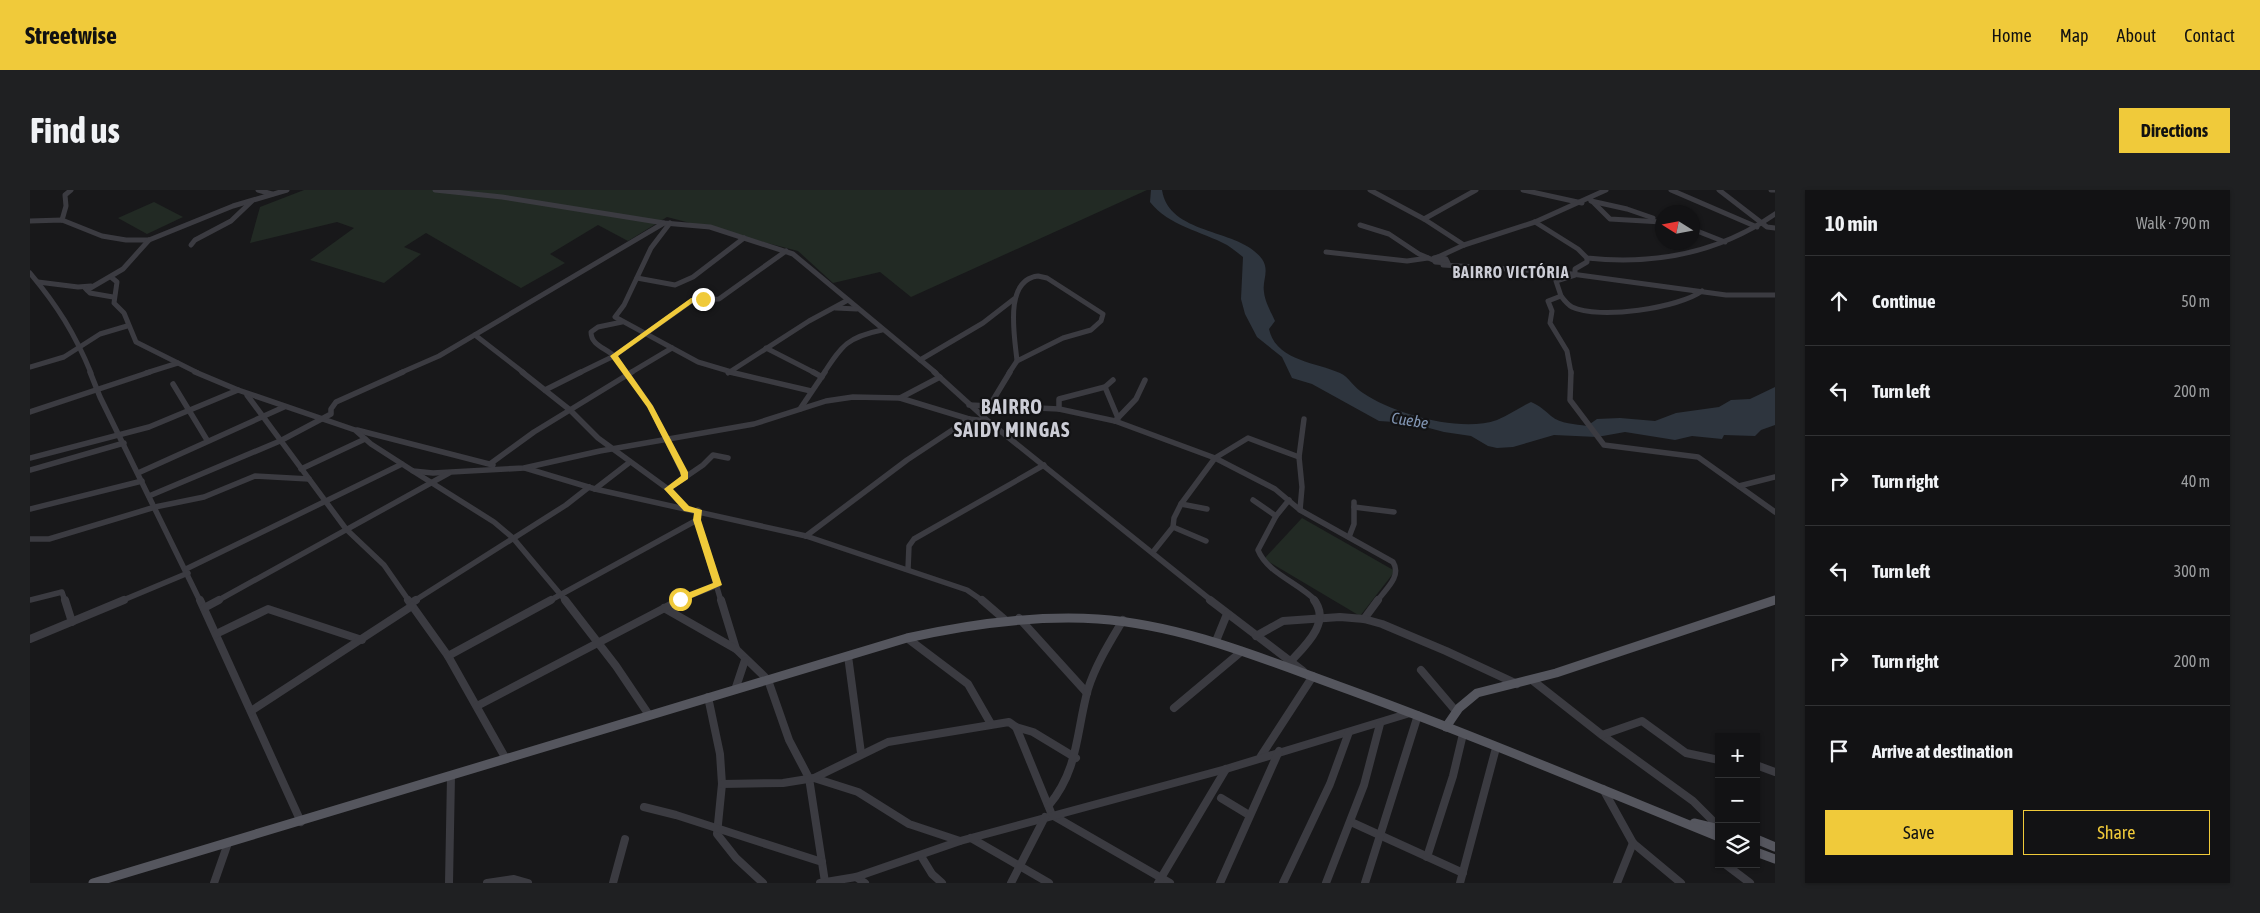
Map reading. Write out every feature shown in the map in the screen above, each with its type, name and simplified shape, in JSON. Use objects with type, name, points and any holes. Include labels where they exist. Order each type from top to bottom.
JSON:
[{"type":"main road","points":[[1446,727],[1455,710],[1465,700],[1477,693],[1532,680],[1775,600]]},
{"type":"main road","points":[[93,883],[301,822],[907,638],[1004,619],[1056,616],[1123,620],[1216,641],[1303,671],[1414,714],[1715,835]]},
{"type":"main road","points":[[1674,819],[1715,827]]},
{"type":"main road","points":[[1760,840],[1775,846]]},
{"type":"main road","points":[[1760,853],[1775,859]]},
{"type":"street","points":[[62,220],[66,206],[65,195],[71,190]]},
{"type":"street","points":[[258,190],[273,194]]},
{"type":"street","points":[[30,221],[62,220],[102,236],[126,240],[149,240],[218,212],[287,190]]},
{"type":"street","points":[[435,190],[502,197],[680,225],[710,227],[786,251],[800,258],[857,309],[940,377],[988,421],[1228,614],[1303,671]]},
{"type":"street","points":[[1370,190],[1424,219],[1464,245]]},
{"type":"street","points":[[1424,219],[1476,190]]},
{"type":"street","points":[[1523,190],[1582,203]]},
{"type":"street","points":[[1326,252],[1407,261],[1433,258],[1464,245],[1535,222],[1590,200],[1606,190]]},
{"type":"street","points":[[1671,190],[1757,227]]},
{"type":"street","points":[[1719,190],[1775,232]]},
{"type":"street","points":[[192,245],[195,240],[239,214],[252,200]]},
{"type":"street","points":[[1590,200],[1610,219],[1655,222]]},
{"type":"street","points":[[1590,200],[1627,209],[1655,219]]},
{"type":"street","points":[[1765,225],[1775,214]]},
{"type":"street","points":[[1535,222],[1578,249],[1587,258],[1624,262],[1662,258],[1725,242],[1765,225],[1775,228]]},
{"type":"street","points":[[666,230],[667,223]]},
{"type":"street","points":[[149,496],[280,441],[323,420],[331,414],[333,406],[342,399],[388,381],[439,356],[468,339],[477,337],[667,223]]},
{"type":"street","points":[[1360,224],[1389,234],[1419,254],[1458,266],[1575,275],[1744,296],[1775,295]]},
{"type":"street","points":[[680,225],[666,230],[651,248],[624,305],[616,316],[622,322],[646,335],[720,370],[811,391]]},
{"type":"street","points":[[1700,232],[1725,242]]},
{"type":"street","points":[[637,278],[675,284],[693,277],[744,238]]},
{"type":"street","points":[[38,282],[86,289],[111,277],[122,269],[149,240]]},
{"type":"street","points":[[545,390],[614,356],[693,300],[712,301],[719,298],[786,251]]},
{"type":"street","points":[[1444,253],[1446,262]]},
{"type":"street","points":[[1575,275],[1575,269],[1586,262],[1587,258]]},
{"type":"street","points":[[30,273],[56,304],[80,349],[97,390],[187,571],[301,822]]},
{"type":"street","points":[[1575,275],[1556,281],[1561,296],[1573,308],[1622,312],[1682,303],[1694,299],[1702,291]]},
{"type":"street","points":[[990,405],[1017,361],[1062,338],[1091,330],[1101,321],[1103,314],[1076,294],[1041,276],[1030,278],[1020,288],[1014,299],[1011,324],[1017,361]]},
{"type":"street","points":[[111,277],[117,282],[117,289],[113,297],[114,303],[124,312],[127,326],[136,342],[180,365],[238,390],[323,420],[355,430],[490,464],[506,470]]},
{"type":"street","points":[[86,289],[90,293],[113,297]]},
{"type":"street","points":[[1561,296],[1548,300],[1552,311],[1550,323],[1567,351],[1567,360],[1571,373],[1570,400],[1586,419],[1598,439],[1604,445],[1615,448],[1698,457],[1775,512]]},
{"type":"street","points":[[920,360],[983,323],[1014,299]]},
{"type":"street","points":[[729,372],[809,321],[848,300]]},
{"type":"street","points":[[836,308],[857,309]]},
{"type":"street","points":[[622,322],[598,327],[591,332],[591,337],[597,345],[614,356],[650,406],[685,475]]},
{"type":"street","points":[[864,333],[873,322]]},
{"type":"street","points":[[30,367],[65,356],[80,349],[104,332],[127,326]]},
{"type":"street","points":[[799,410],[822,377],[834,354],[843,344],[864,333],[882,330]]},
{"type":"street","points":[[477,337],[570,410],[598,438],[668,489],[687,508]]},
{"type":"street","points":[[490,464],[534,432],[672,348]]},
{"type":"street","points":[[766,348],[822,377]]},
{"type":"street","points":[[30,412],[180,365]]},
{"type":"street","points":[[900,398],[940,377]]},
{"type":"street","points":[[1059,408],[1059,399],[1105,387],[1113,380]]},
{"type":"street","points":[[1116,420],[1136,399],[1145,380]]},
{"type":"street","points":[[173,384],[207,440]]},
{"type":"street","points":[[1105,387],[1116,420]]},
{"type":"street","points":[[30,458],[149,427],[238,390]]},
{"type":"street","points":[[246,393],[346,529],[384,565],[448,656],[506,759]]},
{"type":"street","points":[[413,471],[450,473],[524,468],[613,449],[667,442],[754,424],[838,399],[872,396],[900,398],[969,419],[988,421]]},
{"type":"street","points":[[970,405],[1059,408],[1116,420],[1215,458],[1275,489],[1300,510],[1393,562],[1397,568],[1397,574],[1364,619]]},
{"type":"street","points":[[138,473],[262,414],[284,407]]},
{"type":"street","points":[[331,414],[345,426]]},
{"type":"street","points":[[806,536],[907,460],[969,419]]},
{"type":"street","points":[[1300,510],[1302,487],[1299,457],[1304,420]]},
{"type":"street","points":[[355,430],[365,439],[432,485],[494,522],[513,538],[561,595],[595,642],[616,666],[649,715]]},
{"type":"street","points":[[1153,552],[1173,527],[1174,518],[1181,504],[1215,458],[1248,438],[1299,457]]},
{"type":"street","points":[[301,470],[365,439]]},
{"type":"street","points":[[30,470],[124,443]]},
{"type":"street","points":[[668,489],[685,475],[692,473],[713,455],[728,458]]},
{"type":"street","points":[[251,711],[362,640],[411,604],[630,462]]},
{"type":"street","points":[[30,639],[187,571],[402,464]]},
{"type":"street","points":[[908,570],[909,546],[914,540],[1044,465]]},
{"type":"street","points":[[524,468],[592,488],[698,510],[806,536],[967,590],[978,596],[1004,619]]},
{"type":"street","points":[[204,608],[346,529],[432,485],[450,473]]},
{"type":"street","points":[[30,539],[50,539],[155,507],[204,497],[255,476],[309,479]]},
{"type":"street","points":[[1739,486],[1775,477]]},
{"type":"street","points":[[30,509],[142,482]]},
{"type":"street","points":[[1254,500],[1276,516]]},
{"type":"street","points":[[1289,500],[1276,516],[1258,550],[1262,560],[1312,593],[1320,606],[1321,619],[1303,649],[1291,661]]},
{"type":"street","points":[[1181,504],[1207,509]]},
{"type":"street","points":[[1349,537],[1354,524],[1354,505],[1394,512]]},
{"type":"street","points":[[698,510],[697,520],[736,649]]},
{"type":"street","points":[[448,656],[697,520]]},
{"type":"street","points":[[1173,527],[1191,533],[1206,541]]},
{"type":"street","points":[[477,706],[595,642],[664,608],[718,585]]},
{"type":"street","points":[[30,600],[62,592],[72,622]]},
{"type":"street","points":[[216,634],[268,608],[362,640]]},
{"type":"street","points":[[664,608],[736,649],[745,660],[768,680],[789,740],[811,778],[823,883],[856,877],[960,841],[1414,714]]},
{"type":"street","points":[[1216,641],[1228,614]]},
{"type":"street","points":[[1256,636],[1283,622],[1340,617],[1364,619],[1382,624],[1437,647],[1518,684]]},
{"type":"street","points":[[1019,618],[1087,693]]},
{"type":"street","points":[[1049,805],[1059,795],[1076,758],[1087,693],[1096,668],[1123,620]]},
{"type":"street","points":[[907,638],[968,684],[991,724]]},
{"type":"street","points":[[1174,708],[1242,651]]},
{"type":"street","points":[[848,656],[861,753]]},
{"type":"street","points":[[735,690],[745,660]]},
{"type":"street","points":[[1421,670],[1455,710]]},
{"type":"street","points":[[1261,757],[1313,676]]},
{"type":"street","points":[[1532,680],[1693,801],[1715,824]]},
{"type":"street","points":[[708,697],[720,754],[722,784],[717,829],[719,838],[763,883]]},
{"type":"street","points":[[1365,883],[1414,714]]},
{"type":"street","points":[[1602,734],[1642,721],[1686,752],[1715,759]]},
{"type":"street","points":[[722,784],[783,783],[811,778],[888,742],[1009,722],[1016,727],[1033,732],[1076,758]]},
{"type":"street","points":[[1326,883],[1351,822],[1375,748],[1380,724]]},
{"type":"street","points":[[1010,883],[1048,816],[1049,805],[1016,727]]},
{"type":"street","points":[[1283,883],[1330,784],[1349,732]]},
{"type":"street","points":[[1427,857],[1453,776],[1464,734]]},
{"type":"street","points":[[1460,883],[1496,748]]},
{"type":"street","points":[[1220,883],[1278,751]]},
{"type":"street","points":[[1760,766],[1775,772]]},
{"type":"street","points":[[1159,880],[1226,768]]},
{"type":"street","points":[[449,883],[451,776]]},
{"type":"street","points":[[811,778],[858,792],[909,824],[960,841]]},
{"type":"street","points":[[1603,789],[1633,843],[1681,883]]},
{"type":"street","points":[[1221,798],[1249,815]]},
{"type":"street","points":[[644,807],[676,815],[822,862]]},
{"type":"street","points":[[1048,816],[1159,880],[1170,883]]},
{"type":"street","points":[[1351,822],[1462,873]]},
{"type":"street","points":[[971,838],[1049,883]]},
{"type":"street","points":[[613,883],[625,839]]},
{"type":"street","points":[[214,883],[228,843]]},
{"type":"street","points":[[1617,883],[1633,843]]},
{"type":"street","points":[[921,856],[932,874],[942,883]]},
{"type":"street","points":[[1730,868],[1750,883]]},
{"type":"street","points":[[856,877],[865,883]]},
{"type":"street","points":[[487,883],[514,879],[528,883]]},
{"type":"shaded area","points":[[304,190],[1147,190],[911,297],[880,272],[833,283],[798,251],[667,217],[628,241],[598,225],[550,254],[565,263],[521,288],[426,233],[404,247],[421,254],[384,283],[310,260],[354,228],[337,222],[250,243],[260,207]]},
{"type":"shaded area","points":[[154,202],[183,217],[147,234],[118,218]]},
{"type":"shaded area","points":[[1302,518],[1395,571],[1360,616],[1264,559]]},
{"type":"water","name":"Cuebe","points":[[1151,190],[1162,190],[1167,205],[1177,216],[1191,224],[1252,249],[1262,259],[1266,272],[1265,296],[1275,321],[1269,329],[1273,340],[1280,348],[1298,359],[1340,373],[1360,391],[1392,408],[1428,419],[1465,424],[1497,420],[1531,402],[1559,421],[1587,426],[1597,419],[1620,418],[1655,421],[1676,413],[1719,407],[1731,400],[1750,399],[1775,387],[1775,425],[1761,430],[1755,436],[1724,435],[1722,439],[1692,436],[1675,440],[1625,432],[1597,437],[1554,435],[1513,447],[1497,448],[1488,446],[1471,436],[1444,432],[1410,423],[1379,421],[1312,384],[1292,378],[1282,357],[1257,337],[1245,314],[1241,299],[1243,257],[1227,245],[1166,217],[1150,202]]},
{"type":"district","name":"BAIRRO VICTÓRIA","points":[[1511,272]]},
{"type":"district","name":"BAIRRO SAIDY MINGAS","points":[[1012,418]]},
{"type":"route","points":[[680,599],[718,585],[697,520],[698,510],[687,508],[668,489],[685,477],[684,472],[650,406],[614,356],[693,300],[703,299]]}]
